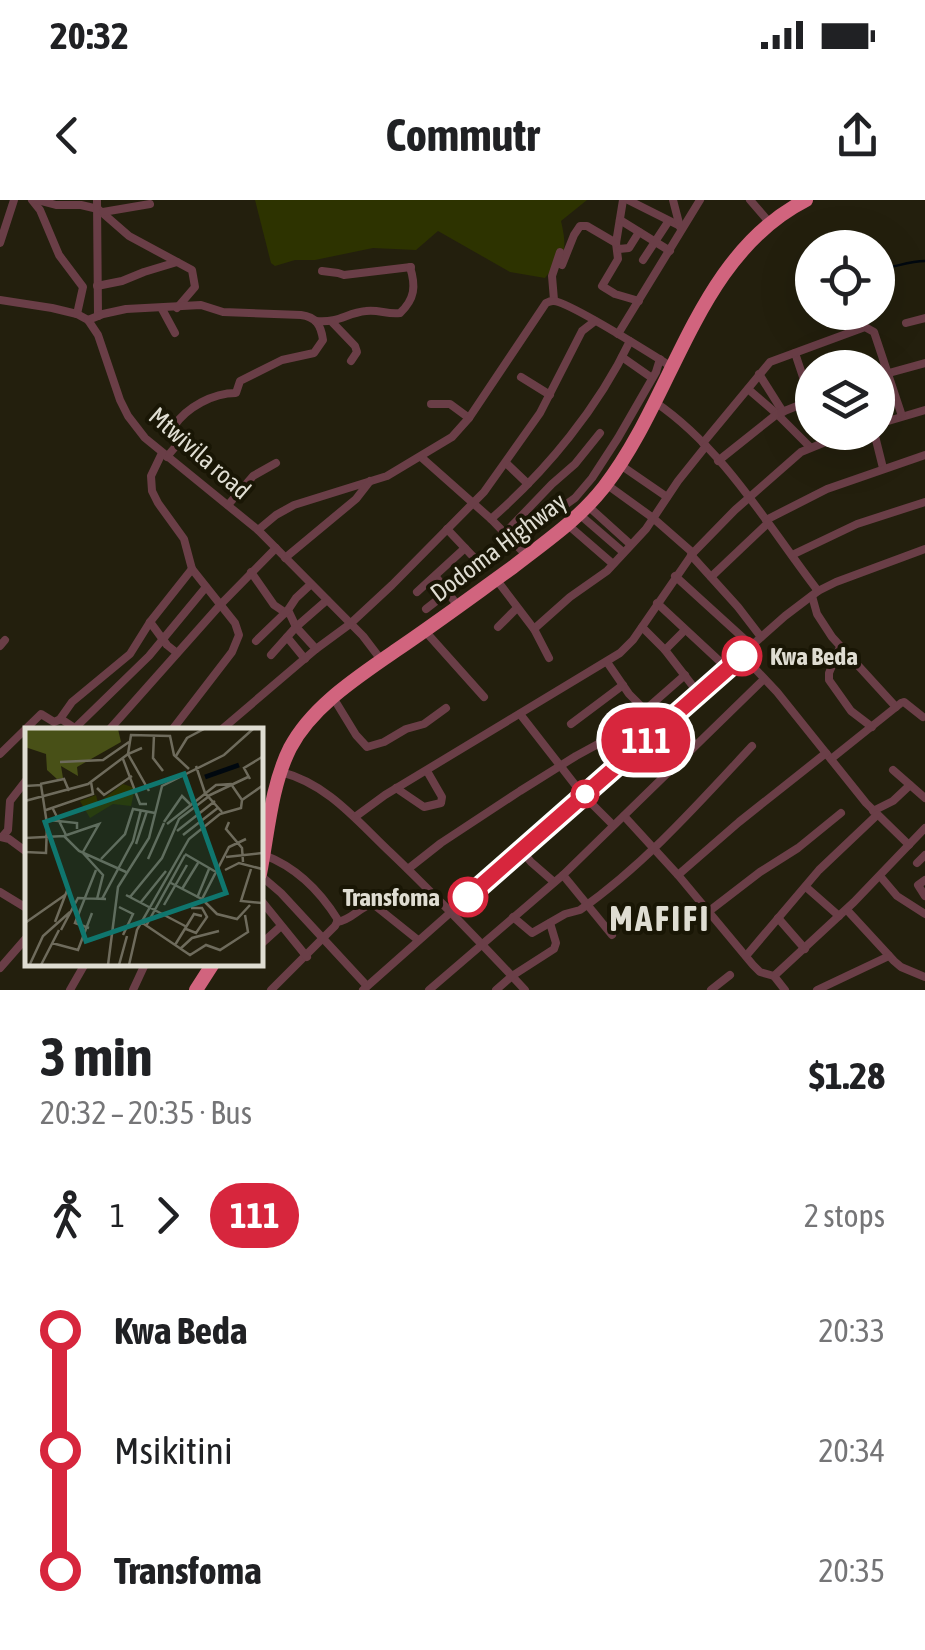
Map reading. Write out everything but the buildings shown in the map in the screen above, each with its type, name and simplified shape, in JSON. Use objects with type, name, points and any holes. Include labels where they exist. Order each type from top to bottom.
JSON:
[{"type":"highway","name":"Dodoma Highway","points":[[262,864],[269,800],[291,746],[301,732],[334,699],[382,661],[578,515],[606,484],[639,434],[655,402],[666,364],[722,276],[745,246],[770,223],[806,200]]},
{"type":"highway","points":[[196,990],[212,965]]},
{"type":"street","points":[[0,244],[13,200]]},
{"type":"street","points":[[35,200],[100,207],[150,204]]},
{"type":"street","points":[[35,200],[59,255],[78,278],[98,314]]},
{"type":"street","points":[[639,302],[602,286],[618,259],[620,220],[626,200],[681,229]]},
{"type":"street","points":[[673,200],[681,229]]},
{"type":"street","points":[[618,334],[700,200]]},
{"type":"street","points":[[750,200],[770,223]]},
{"type":"street","points":[[100,207],[129,236],[192,270],[194,288],[177,308]]},
{"type":"street","points":[[98,314],[100,207]]},
{"type":"street","points":[[620,220],[670,251]]},
{"type":"street","points":[[642,260],[668,222]]},
{"type":"street","points":[[562,264],[580,226],[587,226],[618,246],[630,248],[639,232]]},
{"type":"street","points":[[554,300],[552,276],[560,252]]},
{"type":"street","points":[[97,286],[122,282],[177,262]]},
{"type":"street","points":[[0,300],[52,308],[88,320],[126,309],[200,306],[222,312],[302,315],[332,322],[368,310],[400,313],[410,303],[414,291],[412,267],[344,276],[322,272]]},
{"type":"street","points":[[77,314],[84,291]]},
{"type":"street","points":[[258,530],[294,504],[387,476],[452,437],[469,418],[546,303],[554,300],[666,364],[652,378],[592,478],[566,504],[426,609]]},
{"type":"street","points":[[162,309],[174,334]]},
{"type":"street","points":[[576,312],[582,331]]},
{"type":"street","points":[[906,323],[925,318]]},
{"type":"street","name":"Mtwivila road","points":[[88,320],[98,335],[120,400],[145,438],[258,530],[382,661]]},
{"type":"street","points":[[173,728],[239,634],[235,622],[192,569],[184,539],[150,487],[151,476],[180,439],[174,426],[184,414],[218,396],[236,393],[240,380],[273,364],[314,353],[323,340],[316,321]]},
{"type":"street","points":[[332,322],[356,349],[352,361]]},
{"type":"street","points":[[223,728],[350,624],[493,482],[550,395],[582,331],[595,322]]},
{"type":"street","points":[[803,350],[865,327],[874,332],[880,350]]},
{"type":"street","points":[[491,519],[567,439],[630,341]]},
{"type":"street","points":[[534,629],[607,571],[653,518],[759,374],[770,362],[795,353]]},
{"type":"street","points":[[622,358],[652,378]]},
{"type":"street","points":[[895,371],[925,362]]},
{"type":"street","points":[[759,374],[780,413]]},
{"type":"street","points":[[522,378],[550,395]]},
{"type":"street","points":[[748,389],[795,430]]},
{"type":"street","points":[[895,394],[902,416]]},
{"type":"street","points":[[655,402],[683,422],[705,445],[767,522],[815,594],[821,622],[896,707]]},
{"type":"street","points":[[432,404],[450,404],[469,418]]},
{"type":"street","points":[[718,461],[780,413],[795,407]]},
{"type":"street","points":[[895,418],[925,410]]},
{"type":"street","points":[[505,533],[600,433]]},
{"type":"street","points":[[567,439],[585,453]]},
{"type":"street","points":[[355,818],[396,788],[620,653],[692,554],[748,498],[805,450]]},
{"type":"street","points":[[878,450],[883,468]]},
{"type":"street","points":[[712,577],[767,522],[828,489],[925,454]]},
{"type":"street","points":[[421,457],[527,556]]},
{"type":"street","points":[[228,505],[252,476],[276,463]]},
{"type":"street","points":[[506,463],[528,484]]},
{"type":"street","points":[[620,464],[667,498]]},
{"type":"street","points":[[286,558],[356,499],[370,481]]},
{"type":"street","points":[[606,484],[653,518],[692,554],[761,638]]},
{"type":"street","points":[[792,555],[857,524],[925,502]]},
{"type":"street","points":[[566,504],[627,548]]},
{"type":"street","points":[[578,515],[613,564]]},
{"type":"street","points":[[447,529],[482,565]]},
{"type":"street","points":[[110,728],[276,548]]},
{"type":"street","points":[[417,592],[465,548]]},
{"type":"street","points":[[262,876],[324,939],[365,989],[815,594],[882,563],[925,549]]},
{"type":"street","points":[[26,728],[41,714],[54,722],[60,719],[72,702],[130,654],[192,569]]},
{"type":"street","points":[[251,572],[274,605],[287,611],[316,649]]},
{"type":"street","points":[[675,576],[752,646]]},
{"type":"street","points":[[436,577],[458,606]]},
{"type":"street","points":[[465,579],[476,593]]},
{"type":"street","points":[[496,579],[534,629],[549,658]]},
{"type":"street","points":[[256,642],[311,584]]},
{"type":"street","points":[[78,728],[163,639],[206,587]]},
{"type":"street","points":[[272,656],[286,637],[327,600]]},
{"type":"street","points":[[657,603],[728,669]]},
{"type":"street","points":[[498,628],[517,608]]},
{"type":"street","points":[[150,622],[177,653]]},
{"type":"street","points":[[642,627],[699,694]]},
{"type":"street","points":[[425,630],[484,697]]},
{"type":"street","points":[[665,650],[685,630]]},
{"type":"street","points":[[286,637],[305,659]]},
{"type":"street","points":[[840,647],[828,672],[829,680],[851,711],[872,727]]},
{"type":"street","points":[[742,656],[875,813],[909,845]]},
{"type":"street","points":[[607,662],[644,711],[662,727]]},
{"type":"street","points":[[408,869],[451,836],[620,732],[685,675]]},
{"type":"street","points":[[429,990],[554,882],[764,679]]},
{"type":"street","points":[[571,724],[623,685]]},
{"type":"street","points":[[334,699],[367,748],[424,724],[446,708]]},
{"type":"street","points":[[678,876],[739,822],[896,707],[904,702],[923,717]]},
{"type":"street","points":[[520,714],[613,825]]},
{"type":"street","points":[[60,719],[73,728]]},
{"type":"street","points":[[0,752],[25,729]]},
{"type":"street","points":[[513,917],[530,933],[588,905],[686,819],[752,746]]},
{"type":"street","points":[[396,788],[426,807],[441,802],[427,770]]},
{"type":"street","points":[[893,770],[925,798]]},
{"type":"street","points":[[281,772],[319,787],[355,818],[484,944],[525,990]]},
{"type":"street","points":[[25,781],[10,800],[8,830],[2,836],[25,851]]},
{"type":"street","points":[[746,956],[819,870],[875,813],[910,785]]},
{"type":"street","points":[[20,787],[25,793]]},
{"type":"street","points":[[708,912],[841,814]]},
{"type":"street","points":[[624,816],[760,972],[774,976],[786,990]]},
{"type":"street","points":[[774,976],[843,913],[925,828]]},
{"type":"street","points":[[521,850],[554,882]]},
{"type":"street","points":[[264,855],[289,866],[310,885],[338,922]]},
{"type":"street","points":[[916,863],[925,855]]},
{"type":"street","points":[[562,874],[612,936]]},
{"type":"street","points":[[880,876],[897,896],[925,914]]},
{"type":"street","points":[[912,904],[925,898],[918,884],[925,880]]},
{"type":"street","points":[[806,887],[843,913],[902,967],[925,977]]},
{"type":"street","points":[[0,892],[25,907]]},
{"type":"street","points":[[262,902],[306,957]]},
{"type":"street","points":[[271,990],[338,922],[352,918],[367,905],[374,904],[418,940]]},
{"type":"street","points":[[778,918],[806,949]]},
{"type":"street","points":[[496,990],[554,949],[550,924]]},
{"type":"street","points":[[262,943],[281,926]]},
{"type":"street","points":[[0,968],[25,939]]},
{"type":"street","points":[[817,990],[889,956]]},
{"type":"street","points":[[70,990],[84,965]]},
{"type":"street","points":[[133,990],[145,965]]},
{"type":"street","points":[[711,990],[730,975]]},
{"type":"green space","points":[[255,200],[587,200],[561,221],[563,252],[545,278],[510,272],[438,231],[416,250],[373,248],[275,266]]},
{"type":"waterway","points":[[895,266],[925,261]]},
{"type":"bus line","name":"111","points":[[468,897],[742,656]]},
{"type":"place","name":"Kwa Beda","points":[[742,656]]},
{"type":"place","name":"Transfoma","points":[[468,897]]},
{"type":"district","name":"MAFIFI","points":[[660,919]]}]
